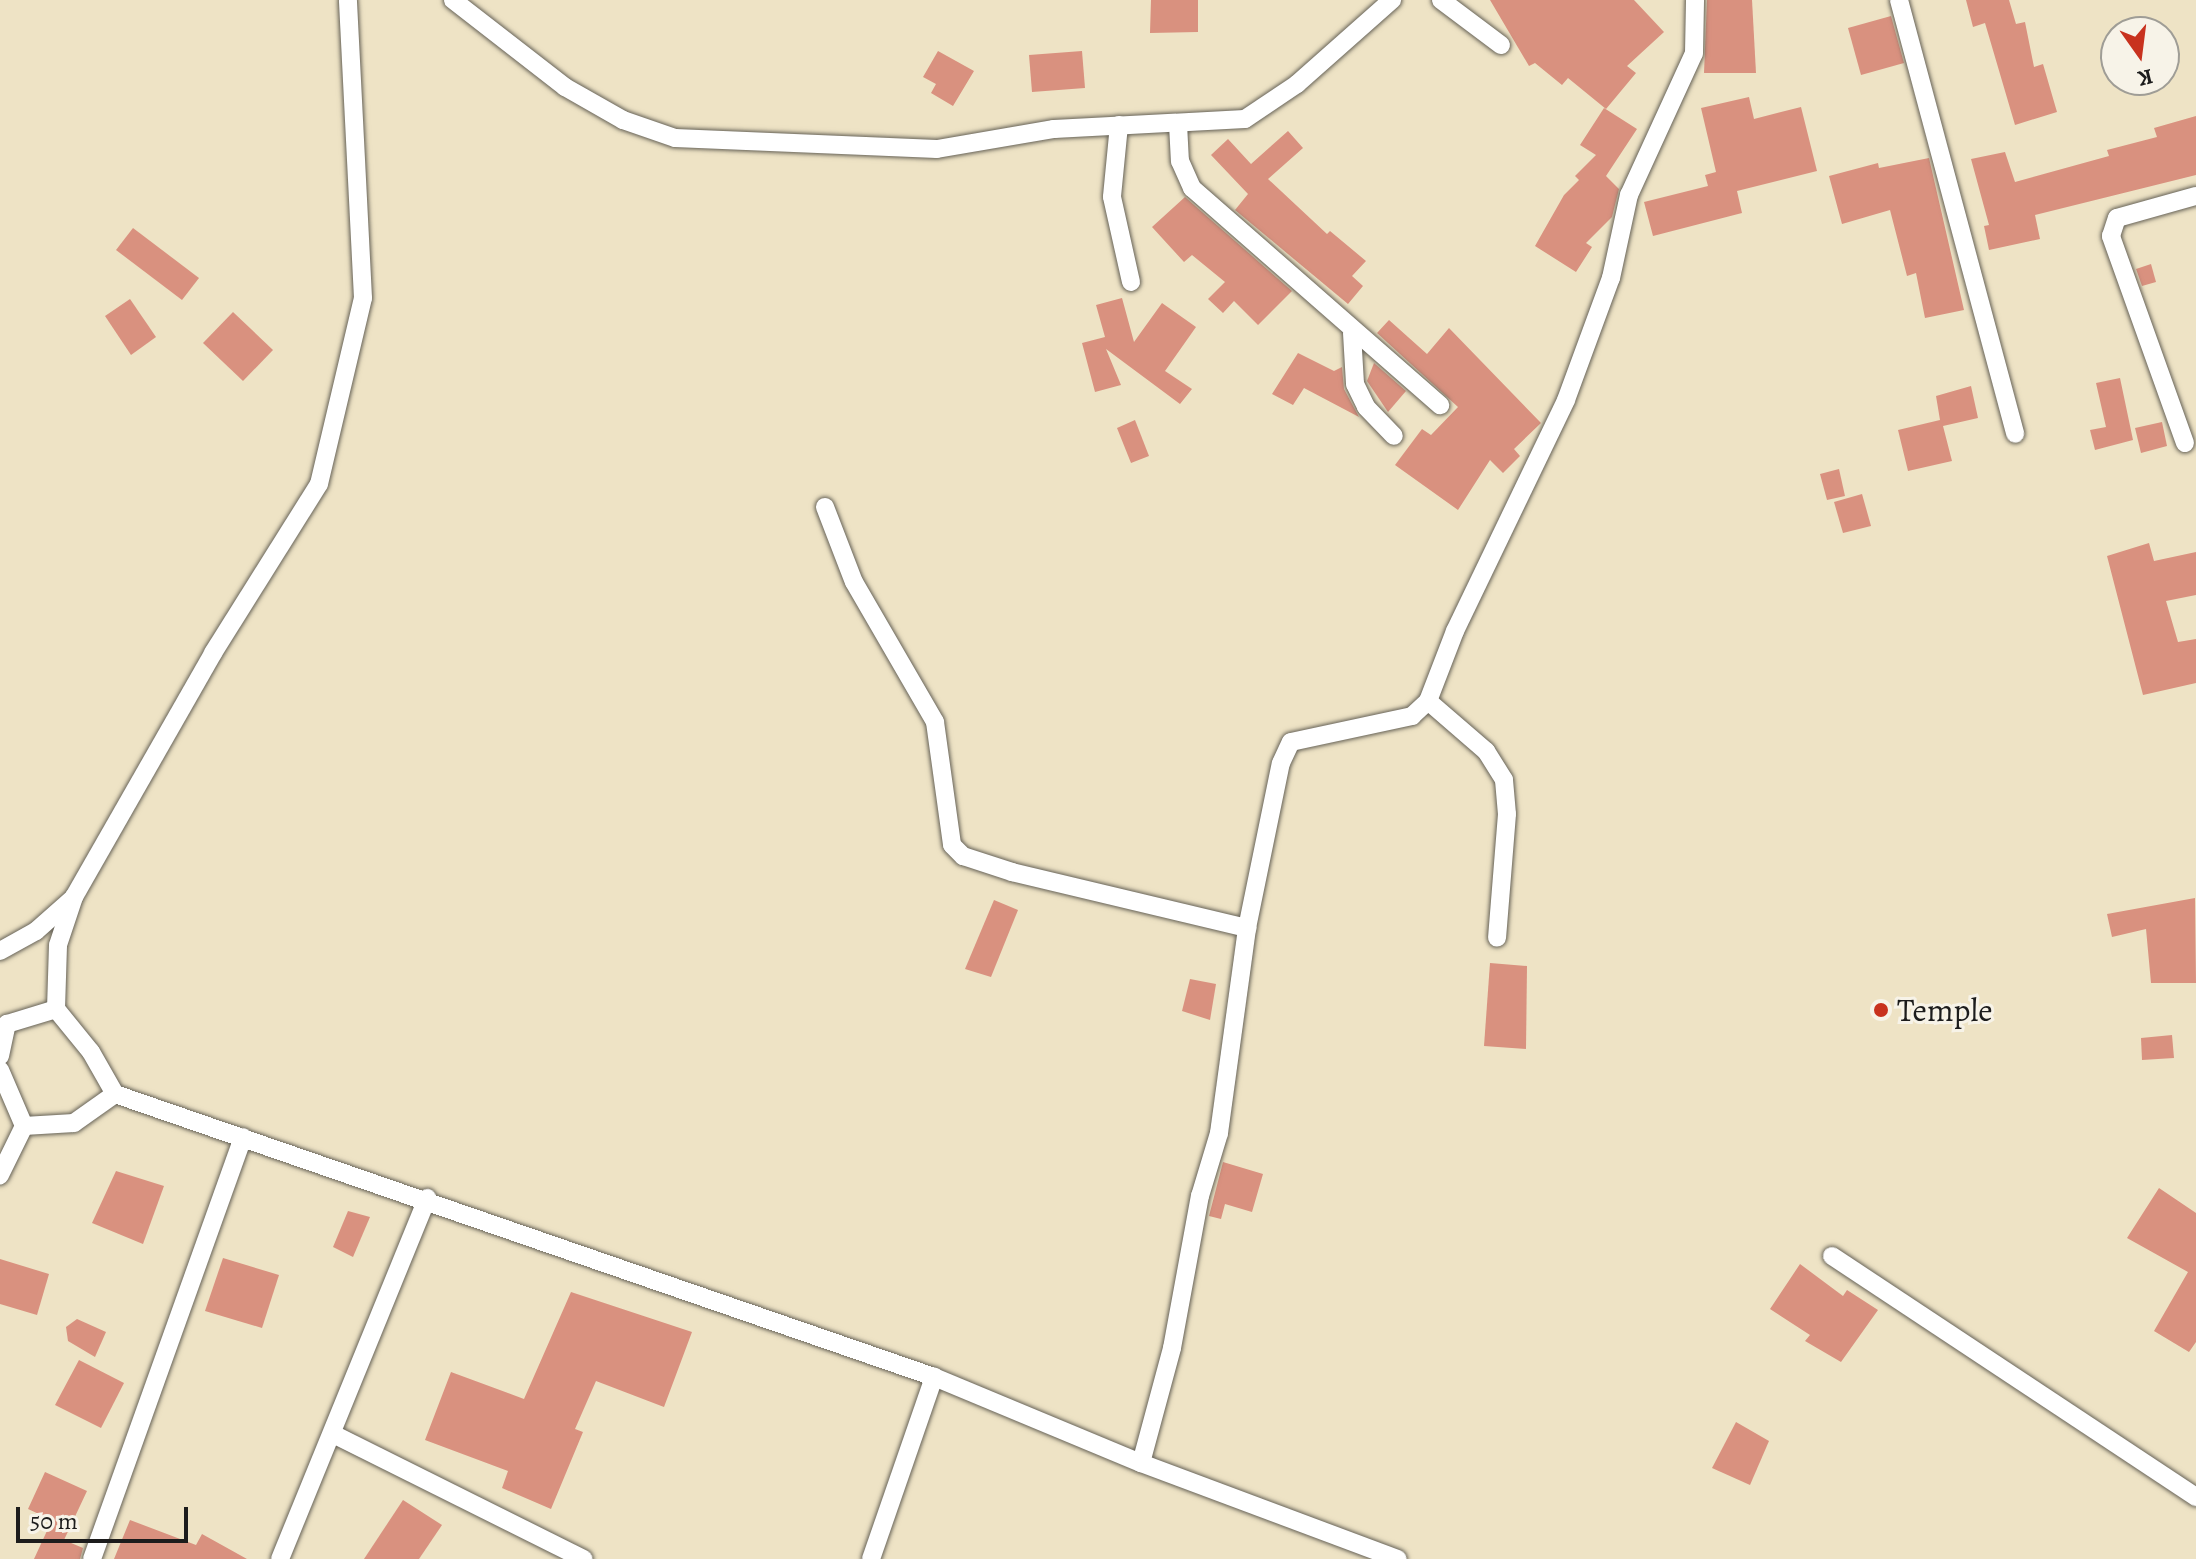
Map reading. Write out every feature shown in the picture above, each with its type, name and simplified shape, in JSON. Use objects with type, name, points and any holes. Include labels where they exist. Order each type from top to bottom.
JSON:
[{"type":"street","points":[[348,0],[363,298],[319,484],[213,653],[74,897],[58,945],[56,1009],[91,1052],[115,1094],[427,1198],[934,1377],[1141,1463],[1398,1559]]},
{"type":"street","points":[[453,0],[565,87],[623,120],[675,138],[937,149],[1054,129],[1245,119],[1297,84],[1392,0]]},
{"type":"street","points":[[1441,0],[1501,45]]},
{"type":"street","points":[[1141,1463],[1172,1348],[1200,1196],[1219,1133],[1247,928],[1281,763],[1291,742],[1412,716],[1428,701],[1455,631],[1566,400],[1611,278],[1629,195],[1694,53],[1695,0]]},
{"type":"street","points":[[1899,0],[2015,434]]},
{"type":"street","points":[[1178,124],[1180,161],[1192,188],[1352,333],[1440,405]]},
{"type":"street","points":[[1119,125],[1112,197],[1131,282]]},
{"type":"street","points":[[2185,443],[2111,236],[2117,218],[2196,196]]},
{"type":"street","points":[[1352,333],[1355,384],[1366,407],[1394,436]]},
{"type":"street","points":[[825,507],[854,582],[935,722],[952,845],[963,856],[1012,872],[1247,928]]},
{"type":"street","points":[[1428,701],[1486,751],[1504,780],[1507,814],[1497,938]]},
{"type":"street","points":[[0,951],[36,931],[74,897]]},
{"type":"street","points":[[0,1056],[7,1024],[56,1009]]},
{"type":"street","points":[[0,1070],[24,1126],[0,1175]]},
{"type":"street","points":[[24,1126],[74,1123],[115,1094]]},
{"type":"street","points":[[92,1559],[243,1137]]},
{"type":"street","points":[[280,1559],[427,1198]]},
{"type":"street","points":[[1832,1256],[2196,1497]]},
{"type":"street","points":[[871,1559],[934,1377]]},
{"type":"street","points":[[333,1434],[584,1559]]},
{"type":"building","points":[[1151,0],[1198,0],[1198,32],[1150,33]]},
{"type":"building","points":[[1490,0],[1634,0],[1664,32],[1627,66],[1636,73],[1606,109],[1568,78],[1562,85],[1535,63],[1529,66]]},
{"type":"building","points":[[1707,0],[1752,0],[1756,73],[1704,73]]},
{"type":"building","points":[[1966,0],[2009,0],[2016,24],[2025,22],[2034,67],[2043,64],[2057,112],[2015,125],[1985,23],[1973,27]]},
{"type":"building","points":[[1891,16],[1904,63],[1861,75],[1848,28]]},
{"type":"building","points":[[938,51],[974,71],[953,106],[931,93],[936,84],[923,77]]},
{"type":"building","points":[[1082,51],[1085,88],[1032,92],[1029,55]]},
{"type":"building","points":[[1749,97],[1754,119],[1801,107],[1817,171],[1737,191],[1742,213],[1653,236],[1644,202],[1708,186],[1705,175],[1716,172],[1701,108]]},
{"type":"building","points":[[1604,108],[1637,129],[1606,176],[1619,189],[1612,217],[1586,243],[1592,247],[1576,272],[1535,246],[1564,195],[1579,180],[1575,176],[1596,155],[1580,145]]},
{"type":"building","points":[[2196,116],[2196,175],[2035,215],[2040,239],[1989,250],[1984,226],[1989,225],[1971,159],[2005,152],[2015,182],[2109,156],[2107,150],[2157,137],[2154,128]]},
{"type":"building","points":[[1288,131],[1303,148],[1268,179],[1327,234],[1330,231],[1366,261],[1352,276],[1363,286],[1348,304],[1235,210],[1248,194],[1211,155],[1228,139],[1251,164]]},
{"type":"building","points":[[1929,158],[1964,310],[1925,318],[1916,273],[1907,276],[1890,210],[1842,224],[1829,176],[1878,163],[1879,168]]},
{"type":"building","points":[[1185,197],[1292,291],[1258,325],[1234,301],[1223,313],[1208,299],[1225,282],[1192,255],[1184,262],[1152,227]]},
{"type":"building","points":[[133,228],[199,278],[182,300],[116,250]]},
{"type":"building","points":[[2151,264],[2156,282],[2142,286],[2136,269]]},
{"type":"building","points":[[1122,298],[1134,342],[1162,303],[1196,327],[1165,371],[1192,389],[1180,404],[1106,349],[1121,385],[1095,392],[1082,343],[1105,337],[1096,305]]},
{"type":"building","points":[[130,299],[156,337],[131,355],[105,316]]},
{"type":"building","points":[[233,312],[273,350],[243,381],[203,343]]},
{"type":"building","points":[[1389,320],[1427,354],[1449,328],[1541,423],[1514,449],[1520,456],[1503,473],[1490,460],[1458,510],[1395,465],[1422,429],[1431,435],[1458,407],[1377,333]]},
{"type":"building","points":[[1298,353],[1334,371],[1342,367],[1344,389],[1359,417],[1304,388],[1293,405],[1272,394]]},
{"type":"building","points":[[1374,363],[1406,391],[1388,412],[1367,381]]},
{"type":"building","points":[[2120,378],[2133,440],[2095,450],[2090,430],[2106,427],[2096,383]]},
{"type":"building","points":[[1971,386],[1978,418],[1943,426],[1952,461],[1908,471],[1898,430],[1940,420],[1936,396]]},
{"type":"building","points":[[1135,420],[1149,456],[1131,463],[1117,428]]},
{"type":"building","points":[[2162,422],[2167,446],[2141,453],[2135,428]]},
{"type":"building","points":[[1839,469],[1845,496],[1827,500],[1820,474]]},
{"type":"building","points":[[1862,494],[1871,526],[1843,533],[1834,502]]},
{"type":"building","points":[[2149,543],[2154,561],[2196,552],[2196,595],[2166,601],[2178,642],[2196,639],[2196,683],[2143,695],[2107,556]]},
{"type":"building","points":[[2195,898],[2196,983],[2151,983],[2146,929],[2112,937],[2107,914]]},
{"type":"building","points":[[994,900],[1018,910],[991,977],[965,969]]},
{"type":"building","points":[[1490,963],[1527,966],[1526,1049],[1484,1046]]},
{"type":"building","points":[[1190,979],[1216,984],[1210,1020],[1182,1011]]},
{"type":"building","points":[[2172,1035],[2174,1058],[2142,1060],[2141,1038]]},
{"type":"building","points":[[1223,1162],[1263,1174],[1252,1212],[1225,1204],[1221,1219],[1209,1216]]},
{"type":"building","points":[[116,1171],[164,1186],[143,1244],[92,1223]]},
{"type":"building","points":[[2159,1188],[2196,1213],[2196,1342],[2189,1352],[2154,1331],[2188,1272],[2127,1238]]},
{"type":"building","points":[[348,1211],[370,1217],[353,1257],[333,1247]]},
{"type":"building","points":[[223,1258],[279,1275],[262,1328],[205,1311]]},
{"type":"building","points":[[0,1259],[49,1274],[37,1315],[0,1304]]},
{"type":"building","points":[[1800,1264],[1843,1296],[1847,1290],[1878,1310],[1841,1362],[1805,1341],[1810,1335],[1770,1309]]},
{"type":"building","points":[[571,1292],[692,1332],[664,1407],[596,1381],[575,1429],[583,1432],[551,1509],[502,1488],[508,1471],[425,1440],[451,1372],[524,1399]]},
{"type":"building","points":[[77,1319],[106,1332],[95,1357],[68,1341],[66,1327]]},
{"type":"building","points":[[79,1360],[124,1383],[101,1428],[55,1405]]},
{"type":"building","points":[[1736,1422],[1769,1441],[1750,1485],[1712,1468]]},
{"type":"building","points":[[45,1472],[87,1491],[64,1540],[83,1548],[80,1559],[34,1559],[52,1520],[28,1509]]},
{"type":"building","points":[[403,1500],[442,1525],[419,1559],[364,1559]]},
{"type":"building","points":[[130,1520],[196,1545],[202,1534],[247,1559],[114,1559]]},
{"type":"place","name":"Temple","points":[[1881,1010]]}]
